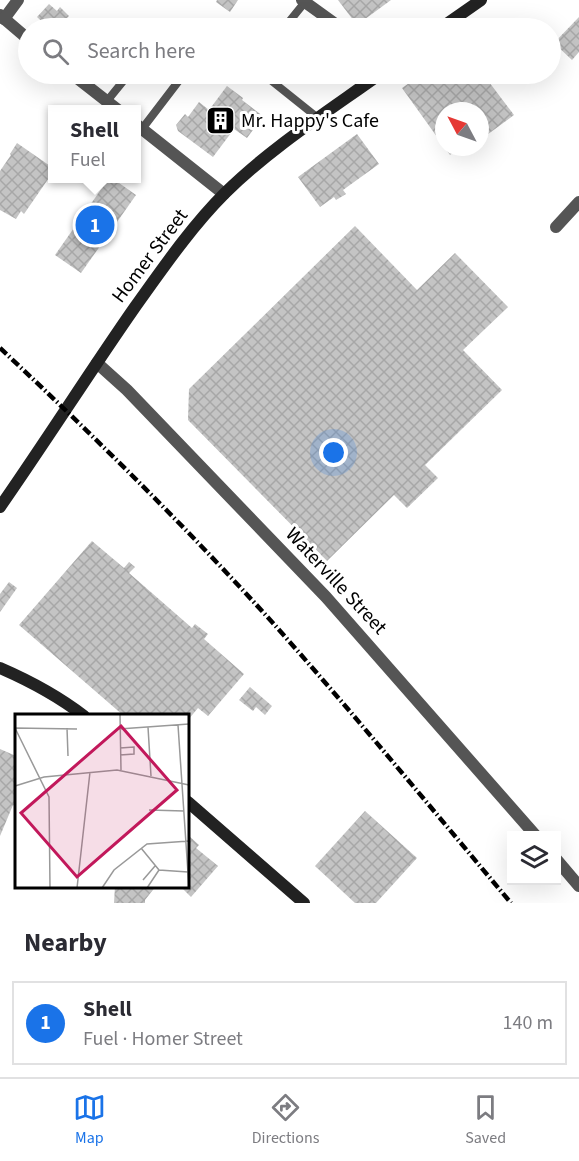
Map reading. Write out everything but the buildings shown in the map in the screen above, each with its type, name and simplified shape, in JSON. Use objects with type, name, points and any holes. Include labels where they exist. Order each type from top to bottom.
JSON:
[{"type":"main road","points":[[455,18],[481,0]]},
{"type":"main road","name":"Homer Street","points":[[0,507],[174,253],[204,216],[224,194],[266,157],[366,84]]},
{"type":"main road","points":[[0,668],[42,687],[81,714]]},
{"type":"main road","points":[[189,803],[304,903]]},
{"type":"street","points":[[18,0],[2,17],[18,31]]},
{"type":"street","points":[[304,1],[327,18]]},
{"type":"street","points":[[85,84],[112,105]]},
{"type":"street","points":[[141,128],[224,194]]},
{"type":"street","points":[[556,227],[579,202]]},
{"type":"street","name":"Waterville Street","points":[[97,363],[127,390],[318,589],[532,831]]},
{"type":"street","points":[[561,865],[579,886]]},
{"type":"lane","points":[[291,18],[304,1]]},
{"type":"lane","points":[[107,101],[121,84]]},
{"type":"lane","points":[[141,126],[176,84]]},
{"type":"lane","points":[[276,84],[318,118]]},
{"type":"railway","points":[[0,348],[139,482],[272,622],[511,903]]},
{"type":"place","name":"Mr. Happy's Cafe","points":[[220,121]]},
{"type":"place","name":"Shell","points":[[95,225]]}]
